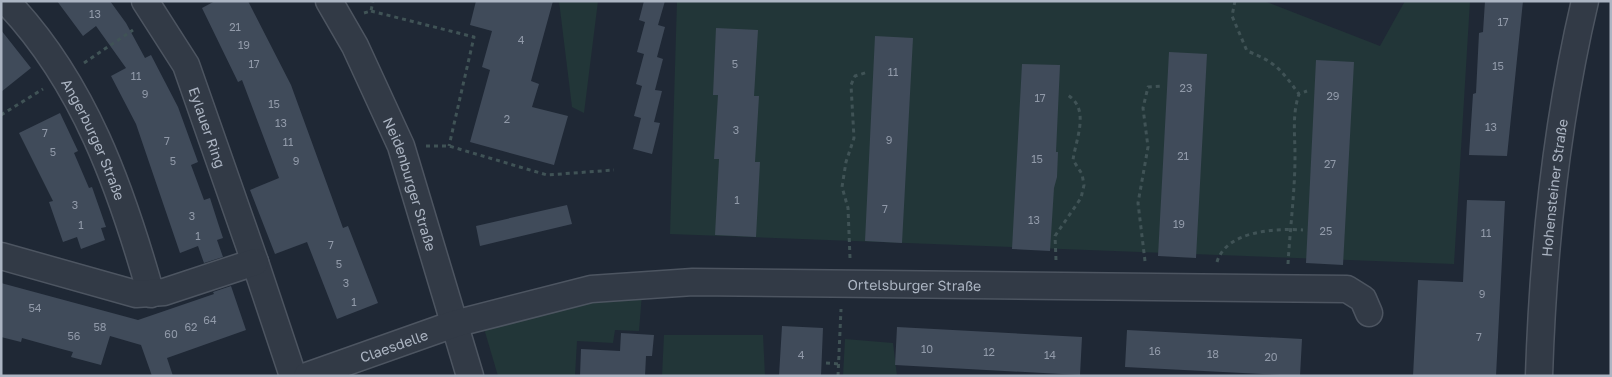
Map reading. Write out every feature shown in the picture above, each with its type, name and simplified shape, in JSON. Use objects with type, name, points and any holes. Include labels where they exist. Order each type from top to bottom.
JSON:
[{"type":"street","name":"Angerburger Straße","points":[[6,1],[65,75],[103,150],[139,252],[151,294]]},
{"type":"street","name":"Neidenburger Straße","points":[[329,1],[355,46],[401,146],[470,376]]},
{"type":"street","name":"Hohensteiner Straße","points":[[1539,376],[1541,292],[1551,194],[1570,64],[1585,1]]},
{"type":"street","name":"Eylauer Ring","points":[[149,8],[186,64],[293,376]]},
{"type":"street","points":[[1,256],[136,294],[164,292],[255,262]]},
{"type":"street","name":"Ortelsburger Straße","points":[[454,324],[591,289],[692,282],[1347,289],[1364,299],[1369,313]]},
{"type":"street","name":"Claesdelle","points":[[307,376],[454,324]]},
{"type":"path","points":[[1236,1],[1232,16],[1247,51],[1266,58],[1276,65],[1300,94]]},
{"type":"path","points":[[1,115],[65,75],[149,8]]},
{"type":"path","points":[[371,11],[474,38],[449,146]]},
{"type":"path","points":[[838,376],[847,284],[848,208],[842,187],[846,162],[854,138],[851,85],[854,76],[868,72]]},
{"type":"path","points":[[1148,287],[1143,242],[1138,218],[1140,184],[1148,147],[1143,108],[1148,87],[1162,86]]},
{"type":"path","points":[[1289,247],[1295,155],[1295,107],[1300,94],[1307,91]]},
{"type":"path","points":[[1056,286],[1055,236],[1082,198],[1084,184],[1082,174],[1073,160],[1080,122],[1080,109],[1073,98],[1066,94]]},
{"type":"path","points":[[401,146],[449,146],[548,176],[614,170]]},
{"type":"path","points":[[1217,288],[1217,262],[1220,252],[1230,243],[1241,238],[1289,229],[1303,230]]},
{"type":"path","points":[[826,363],[839,364]]},
{"type":"green space","points":[[559,1],[598,1],[584,113],[572,107]]},
{"type":"green space","points":[[677,1],[1264,1],[1380,46],[1405,1],[1470,1],[1454,264],[670,234]]},
{"type":"green space","points":[[642,294],[639,331],[615,330],[613,343],[577,341],[575,376],[498,376],[483,325],[559,305]]},
{"type":"green space","points":[[664,335],[763,335],[765,376],[662,376]]},
{"type":"green space","points":[[845,339],[893,343],[897,376],[843,376]]},
{"type":"building","points":[[57,1],[110,1],[126,23],[145,58],[151,55],[178,107],[198,162],[191,165],[204,200],[210,198],[223,238],[217,240],[223,257],[204,263],[198,246],[180,253],[136,124],[111,76],[126,68],[96,26],[83,36]]},
{"type":"building","points":[[215,1],[248,1],[291,85],[343,228],[348,226],[378,303],[337,319],[307,242],[275,254],[250,190],[279,178],[242,80],[238,82],[202,8]]},
{"type":"building","points":[[476,1],[553,1],[531,81],[539,84],[532,107],[568,116],[554,165],[470,142],[490,70],[482,67],[492,31],[470,25]]},
{"type":"building","points":[[644,1],[665,1],[658,25],[665,27],[657,57],[663,59],[655,90],[662,91],[654,122],[660,123],[652,154],[633,149],[641,118],[634,116],[642,86],[636,84],[644,54],[637,52],[645,22],[639,20]]},
{"type":"building","points":[[1485,1],[1523,1],[1507,156],[1469,155],[1473,94],[1476,93],[1479,33],[1483,32]]},
{"type":"building","points":[[716,28],[758,30],[754,96],[759,96],[755,162],[760,162],[756,237],[715,235],[719,159],[714,159],[718,95],[713,95]]},
{"type":"building","points":[[1,30],[31,68],[1,92]]},
{"type":"building","points":[[875,36],[913,38],[902,243],[865,241]]},
{"type":"building","points":[[1169,52],[1207,54],[1196,258],[1158,256]]},
{"type":"building","points":[[1316,60],[1354,62],[1343,265],[1306,263]]},
{"type":"building","points":[[1022,64],[1060,65],[1056,152],[1058,152],[1057,177],[1054,188],[1050,251],[1012,249]]},
{"type":"building","points":[[60,113],[78,151],[74,153],[89,188],[92,187],[106,227],[101,228],[105,240],[81,249],[77,237],[63,242],[49,202],[53,201],[19,133]]},
{"type":"building","points":[[1467,200],[1505,201],[1496,376],[1413,376],[1418,280],[1463,282]]},
{"type":"building","points":[[567,205],[572,224],[480,246],[476,226]]},
{"type":"building","points":[[1,283],[138,320],[214,294],[213,292],[231,286],[246,330],[167,358],[173,376],[152,376],[141,345],[110,336],[101,365],[71,357],[73,352],[22,338],[21,342],[1,337]]},
{"type":"building","points":[[782,326],[823,328],[821,376],[779,376]]},
{"type":"building","points":[[897,327],[1082,337],[1080,375],[895,365]]},
{"type":"building","points":[[1127,330],[1302,339],[1300,376],[1125,367]]},
{"type":"building","points":[[621,333],[654,335],[652,356],[646,356],[645,376],[580,376],[581,349],[620,351]]}]
